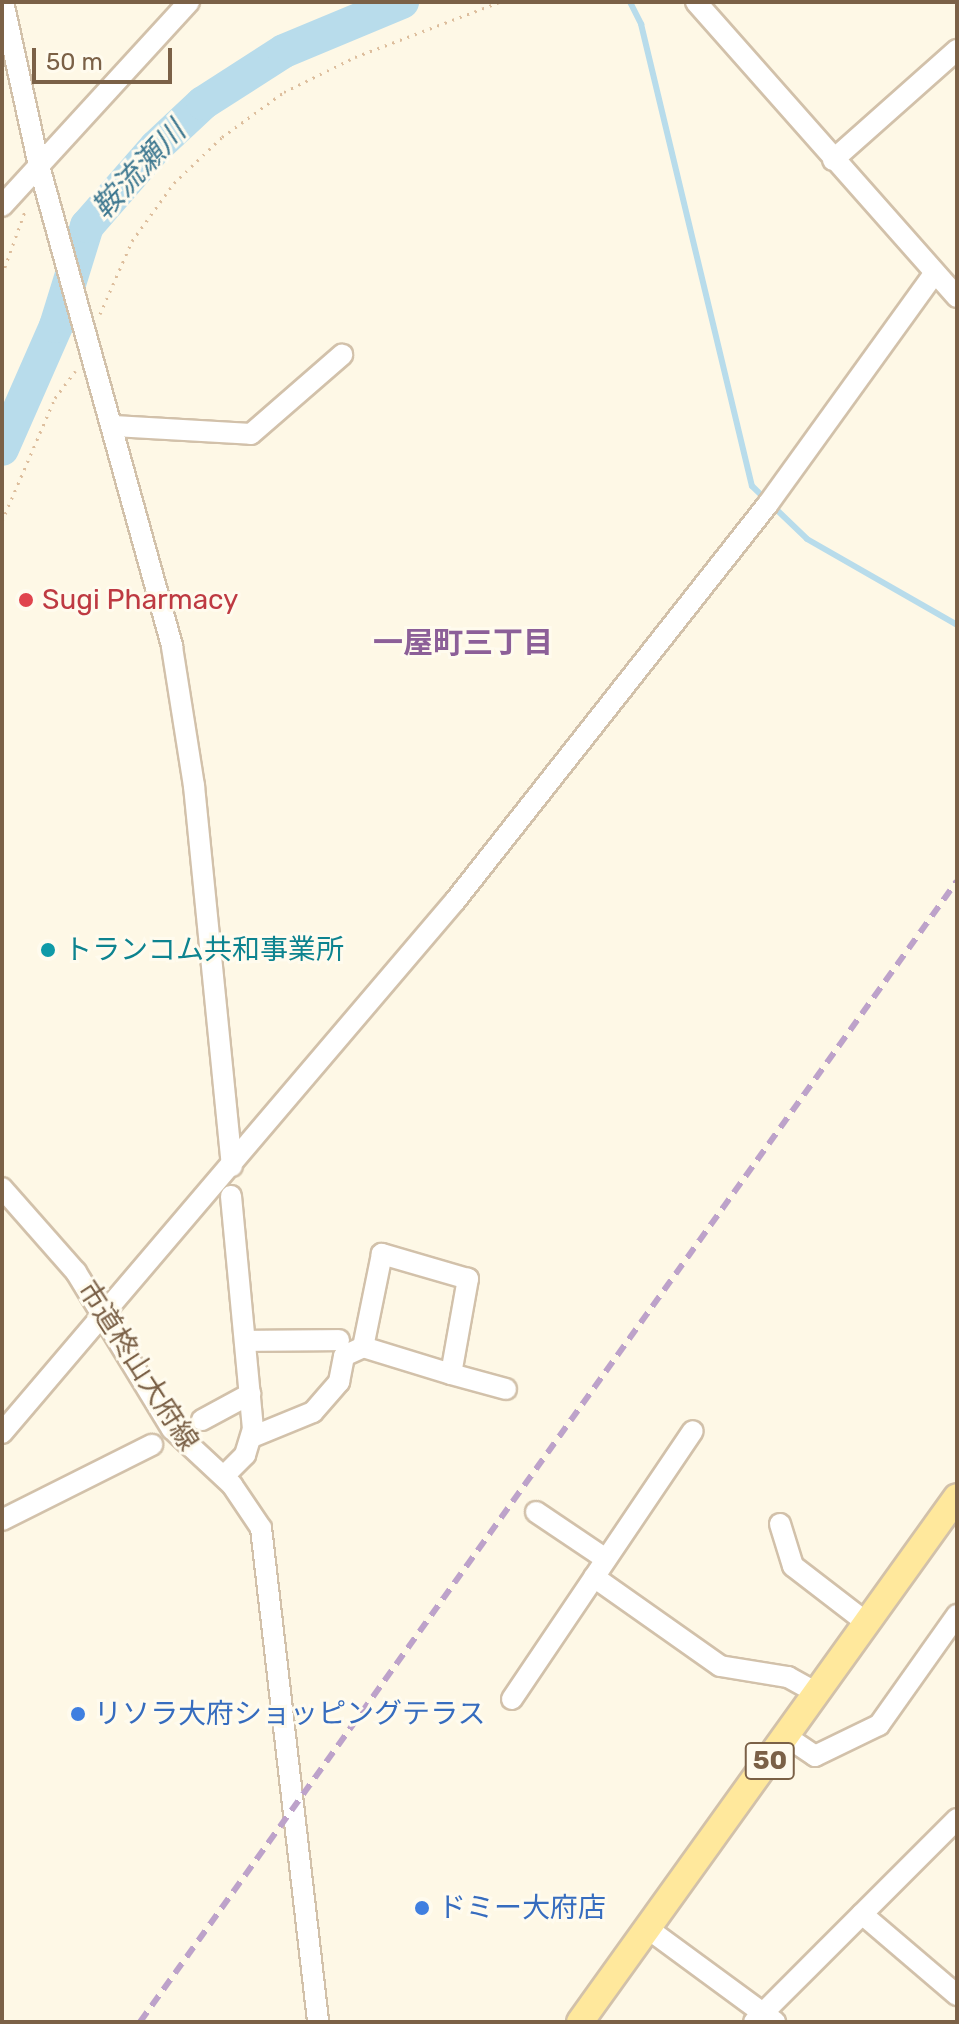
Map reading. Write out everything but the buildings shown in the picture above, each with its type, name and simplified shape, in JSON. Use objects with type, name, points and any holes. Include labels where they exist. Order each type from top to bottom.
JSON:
[{"type":"main road","name":"50","points":[[580,2022],[957,1497]]},
{"type":"street","points":[[3,2],[39,166],[114,426],[177,678],[232,1166]]},
{"type":"street","points":[[2,206],[189,2]]},
{"type":"street","points":[[696,2],[932,277],[957,297]]},
{"type":"street","points":[[833,160],[957,50]]},
{"type":"street","points":[[2,1433],[455,901],[768,504],[932,277]]},
{"type":"street","points":[[114,426],[251,434],[342,355]]},
{"type":"street","name":"市道柊山大府線","points":[[2,1188],[104,1312],[172,1429],[224,1476],[261,1528],[270,1555],[318,2022]]},
{"type":"street","points":[[231,1196],[252,1437]]},
{"type":"street","points":[[363,1347],[382,1254],[468,1279],[451,1374]]},
{"type":"street","points":[[245,1341],[339,1340]]},
{"type":"street","points":[[224,1476],[252,1437],[313,1412],[339,1382],[344,1356],[363,1347],[506,1389]]},
{"type":"street","points":[[202,1420],[250,1394]]},
{"type":"street","points":[[512,1699],[693,1431]]},
{"type":"street","points":[[2,1520],[152,1445]]},
{"type":"street","points":[[536,1512],[606,1559]]},
{"type":"street","points":[[780,1524],[793,1566],[867,1623]]},
{"type":"street","points":[[594,1577],[720,1666],[788,1677],[817,1693]]},
{"type":"street","points":[[787,1737],[815,1756],[879,1725],[957,1615]]},
{"type":"street","points":[[647,1928],[764,2018],[957,1819]]},
{"type":"street","points":[[862,1914],[957,1995]]},
{"type":"path","points":[[2,521],[55,398],[88,340],[132,241],[174,183],[222,137],[284,92],[341,64],[500,2]]},
{"type":"path","points":[[2,275],[39,166]]},
{"type":"waterway","name":"鞍流瀬川","points":[[2,449],[56,326],[87,226],[156,147],[203,103],[284,51],[402,2]]},
{"type":"waterway","points":[[630,2],[641,24],[752,486],[807,539],[957,625]]},
{"type":"railway","points":[[140,2022],[957,881]]},
{"type":"place","name":"Sugi Pharmacy","points":[[26,600]]},
{"type":"place","name":"トランコム共和事業所","points":[[48,950]]},
{"type":"place","name":"リソラ大府ショッピングテラス","points":[[78,1714]]},
{"type":"place","name":"ドミー大府店","points":[[422,1908]]},
{"type":"district","name":"一屋町三丁目","points":[[463,643]]}]
